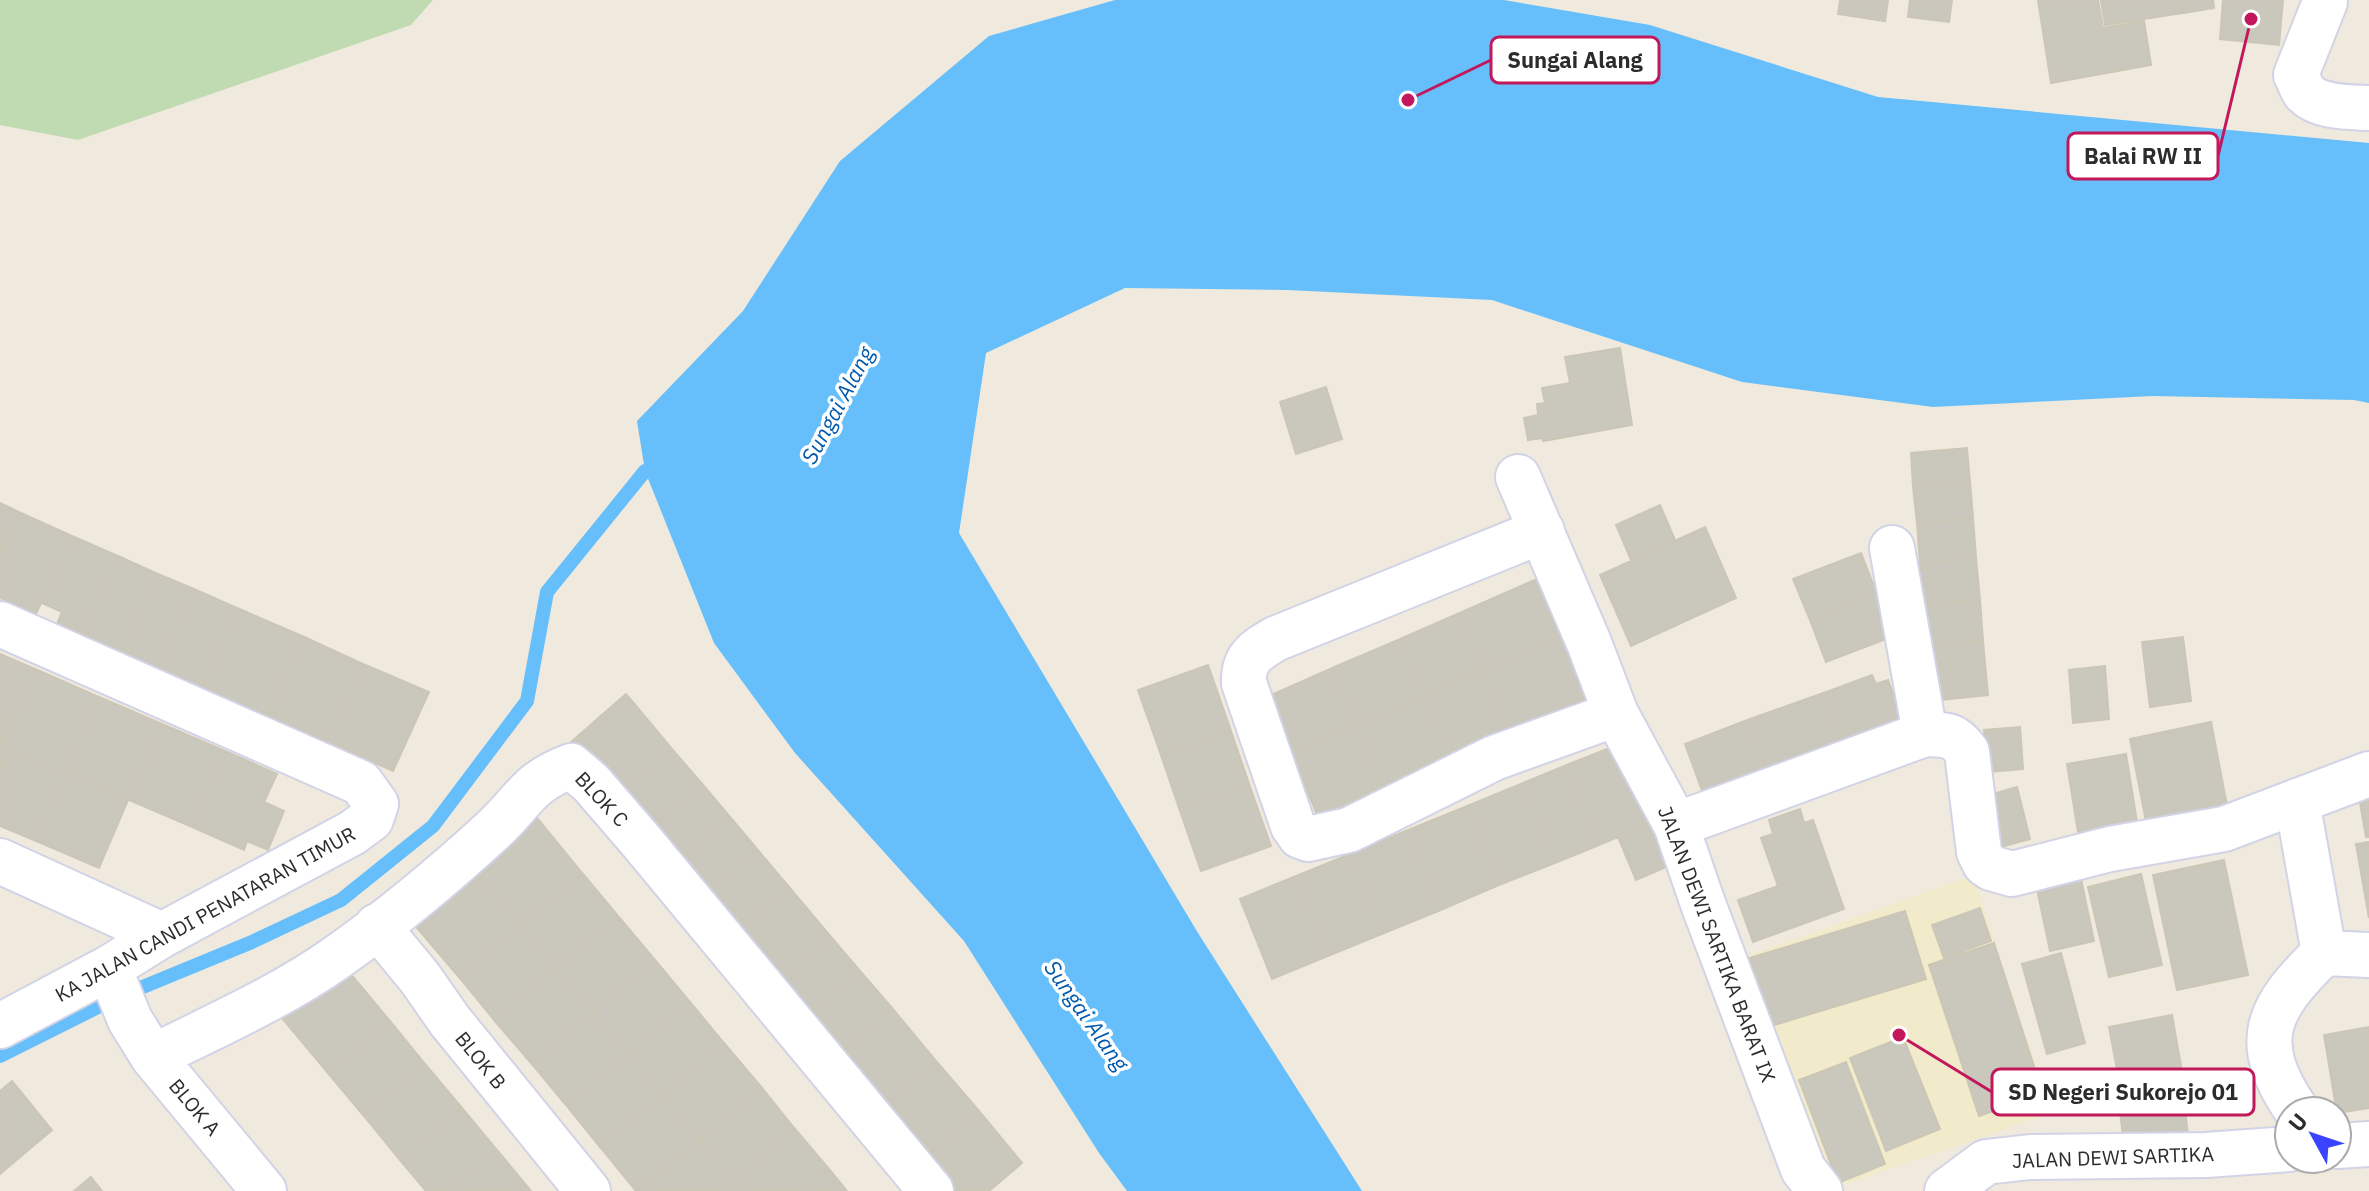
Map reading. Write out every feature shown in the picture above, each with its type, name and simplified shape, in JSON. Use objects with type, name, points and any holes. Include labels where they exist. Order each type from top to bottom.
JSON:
[{"type":"street","points":[[2332,1],[2296,75],[2305,92],[2318,101],[2369,108]]},
{"type":"street","name":"JALAN DEWI SARTIKA BARAT IX","points":[[1518,477],[1616,714],[1676,825],[1803,1169],[1820,1191]]},
{"type":"street","points":[[1542,531],[1275,639],[1248,657],[1243,670],[1244,683],[1293,826],[1300,836],[1308,839],[1349,830],[1494,758],[1616,714]]},
{"type":"street","points":[[1892,548],[1925,734]]},
{"type":"street","name":"KA JALAN CANDI PENATARAN TIMUR","points":[[0,624],[361,783],[376,804],[371,819],[352,833],[162,935],[119,991],[0,1026]]},
{"type":"street","points":[[1676,825],[1925,734],[1946,735],[1959,740],[1967,752],[1979,852],[1985,864],[2012,874],[2110,849],[2224,829],[2369,774]]},
{"type":"street","name":"BLOK C","points":[[153,1057],[276,994],[335,959],[495,828],[523,794],[548,775],[571,766],[591,783],[641,841],[931,1191]]},
{"type":"street","points":[[2297,801],[2324,953]]},
{"type":"street","points":[[0,861],[162,935]]},
{"type":"street","name":"BLOK B","points":[[377,926],[588,1191]]},
{"type":"street","points":[[2286,1095],[2279,1085],[2267,1047],[2276,1012],[2293,983],[2324,953],[2369,955]]},
{"type":"street","name":"BLOK A","points":[[119,991],[153,1057],[264,1191]]},
{"type":"street","name":"JALAN DEWI SARTIKA","points":[[1947,1191],[1986,1162],[2030,1157],[2206,1155],[2273,1150]]},
{"type":"street","points":[[2175,1191],[2206,1155]]},
{"type":"shaded area","points":[[1973,875],[2051,1113],[1827,1191],[1745,957]]},
{"type":"green space","points":[[0,0],[433,0],[411,25],[78,140],[0,125]]},
{"type":"water","points":[[1115,0],[1504,0],[1650,25],[1878,97],[2369,143],[2369,403],[2354,400],[2153,396],[1933,407],[1742,382],[1492,300],[1287,290],[1125,288],[986,353],[959,533],[1198,933],[1362,1191],[1127,1191],[1099,1153],[964,941],[795,753],[714,643],[645,471],[637,421],[743,311],[840,161],[989,36]]},
{"type":"building","points":[[1840,0],[1888,0],[1885,21],[1838,14]]},
{"type":"building","points":[[1910,0],[1952,0],[1949,22],[1908,17]]},
{"type":"building","points":[[2038,0],[2098,0],[2103,28],[2144,21],[2151,65],[2051,83]]},
{"type":"building","points":[[2101,0],[2181,0],[2183,13],[2105,25]]},
{"type":"building","points":[[2181,0],[2213,0],[2214,8],[2183,13]]},
{"type":"building","points":[[2223,0],[2283,0],[2279,45],[2220,39]]},
{"type":"building","points":[[1620,348],[1632,425],[1543,441],[1542,438],[1528,440],[1524,418],[1538,415],[1537,404],[1545,403],[1542,388],[1570,383],[1565,357]]},
{"type":"building","points":[[1326,387],[1342,439],[1296,454],[1280,402]]},
{"type":"building","points":[[1967,448],[1970,482],[1913,487],[1911,453]]},
{"type":"building","points":[[1970,482],[1973,518],[1917,523],[1913,487]]},
{"type":"building","points":[[0,503],[21,513],[0,559]]},
{"type":"building","points":[[1660,505],[1675,540],[1631,560],[1616,525]]},
{"type":"building","points":[[21,513],[72,536],[36,614],[0,598],[0,559]]},
{"type":"building","points":[[1973,518],[1976,558],[1920,563],[1917,523]]},
{"type":"building","points":[[1705,527],[1736,598],[1631,646],[1600,575]]},
{"type":"building","points":[[72,536],[118,556],[83,634],[57,624],[62,612],[42,603]]},
{"type":"building","points":[[1861,553],[1877,594],[1810,620],[1793,579]]},
{"type":"building","points":[[118,556],[158,574],[123,653],[83,634]]},
{"type":"building","points":[[1976,558],[1980,600],[1923,605],[1920,563]]},
{"type":"building","points":[[158,574],[194,589],[159,668],[123,653]]},
{"type":"building","points":[[1537,579],[1561,635],[1482,670],[1457,614]]},
{"type":"building","points":[[194,589],[237,608],[202,687],[159,668]]},
{"type":"building","points":[[1877,594],[1894,636],[1826,662],[1810,620]]},
{"type":"building","points":[[1980,600],[1983,641],[1926,645],[1923,605]]},
{"type":"building","points":[[237,608],[302,636],[267,716],[202,687]]},
{"type":"building","points":[[1457,614],[1482,670],[1424,695],[1400,639]]},
{"type":"building","points":[[1561,635],[1589,702],[1510,736],[1482,670]]},
{"type":"building","points":[[302,636],[363,664],[328,742],[267,716]]},
{"type":"building","points":[[2183,637],[2191,701],[2150,707],[2142,642]]},
{"type":"building","points":[[1400,639],[1424,695],[1356,725],[1332,668]]},
{"type":"building","points":[[1983,641],[1988,695],[1931,701],[1926,645]]},
{"type":"building","points":[[0,654],[35,669],[1,745],[0,744]]},
{"type":"building","points":[[363,664],[429,692],[393,771],[328,742]]},
{"type":"building","points":[[1208,665],[1231,731],[1161,755],[1138,690]]},
{"type":"building","points":[[2105,666],[2109,719],[2073,723],[2069,670]]},
{"type":"building","points":[[1332,668],[1356,725],[1291,753],[1267,697]]},
{"type":"building","points":[[35,669],[99,697],[65,773],[1,745]]},
{"type":"building","points":[[1482,670],[1510,736],[1452,761],[1424,695]]},
{"type":"building","points":[[1872,675],[1876,684],[1888,680],[1902,717],[1890,722],[1894,734],[1848,752],[1826,692]]},
{"type":"building","points":[[1826,692],[1848,752],[1770,781],[1747,720]]},
{"type":"building","points":[[626,694],[672,749],[617,796],[571,742]]},
{"type":"building","points":[[1424,695],[1452,761],[1384,791],[1356,725]]},
{"type":"building","points":[[99,697],[162,724],[129,800],[65,773]]},
{"type":"building","points":[[1747,720],[1770,781],[1707,804],[1685,744]]},
{"type":"building","points":[[2211,722],[2230,821],[2149,837],[2130,739]]},
{"type":"building","points":[[162,724],[225,751],[192,827],[129,800]]},
{"type":"building","points":[[1356,725],[1384,791],[1319,819],[1291,753]]},
{"type":"building","points":[[2020,727],[2023,769],[1988,772],[1984,730]]},
{"type":"building","points":[[1231,731],[1249,784],[1179,808],[1161,755]]},
{"type":"building","points":[[1622,743],[1654,822],[1597,846],[1564,766]]},
{"type":"building","points":[[0,744],[10,749],[0,772]]},
{"type":"building","points":[[10,749],[65,773],[36,841],[0,826],[0,772]]},
{"type":"building","points":[[672,749],[703,785],[647,832],[617,796]]},
{"type":"building","points":[[225,751],[277,774],[264,802],[284,811],[268,850],[247,841],[244,850],[192,827]]},
{"type":"building","points":[[2126,754],[2138,828],[2079,838],[2067,764]]},
{"type":"building","points":[[1564,766],[1597,846],[1555,863],[1523,783]]},
{"type":"building","points":[[65,773],[128,800],[99,868],[36,841]]},
{"type":"building","points":[[1523,783],[1555,863],[1499,885],[1467,806]]},
{"type":"building","points":[[1249,784],[1271,846],[1201,871],[1179,808]]},
{"type":"building","points":[[703,785],[730,817],[674,865],[647,832]]},
{"type":"building","points":[[2017,787],[2030,839],[1993,849],[1980,798]]},
{"type":"building","points":[[2369,789],[2369,837],[2366,837],[2358,791]]},
{"type":"building","points":[[1467,806],[1499,885],[1441,910],[1408,830]]},
{"type":"building","points":[[1800,809],[1804,823],[1813,820],[1844,909],[1753,942],[1738,900],[1778,886],[1761,838],[1773,834],[1769,820]]},
{"type":"building","points":[[730,817],[757,849],[701,897],[674,865]]},
{"type":"building","points":[[537,818],[583,874],[521,925],[475,870]]},
{"type":"building","points":[[1654,822],[1671,865],[1636,880],[1618,837]]},
{"type":"building","points":[[1408,830],[1441,910],[1382,934],[1350,854]]},
{"type":"building","points":[[2369,842],[2369,918],[2356,844]]},
{"type":"building","points":[[757,849],[789,887],[734,934],[701,897]]},
{"type":"building","points":[[1350,854],[1382,934],[1328,956],[1296,876]]},
{"type":"building","points":[[2077,860],[2094,941],[2050,951],[2033,870]]},
{"type":"building","points":[[2224,860],[2248,975],[2177,990],[2153,875]]},
{"type":"building","points":[[475,870],[521,925],[459,977],[412,922]]},
{"type":"building","points":[[583,874],[618,916],[557,968],[521,925]]},
{"type":"building","points":[[2141,874],[2162,965],[2109,977],[2088,887]]},
{"type":"building","points":[[1296,876],[1328,956],[1272,979],[1240,899]]},
{"type":"building","points":[[789,887],[831,937],[775,984],[734,934]]},
{"type":"building","points":[[1980,908],[1991,941],[1944,958],[1932,925]]},
{"type":"building","points":[[1905,911],[1926,979],[1771,1026],[1750,958]]},
{"type":"building","points":[[618,916],[655,960],[593,1012],[557,968]]},
{"type":"building","points":[[521,925],[557,968],[494,1020],[459,977]]},
{"type":"building","points":[[831,937],[860,971],[805,1019],[775,984]]},
{"type":"building","points":[[1994,943],[2043,1094],[1979,1116],[1929,965]]},
{"type":"building","points":[[2061,953],[2085,1043],[2047,1054],[2022,964]]},
{"type":"building","points":[[655,960],[690,1002],[627,1054],[593,1012]]},
{"type":"building","points":[[344,966],[390,1021],[328,1073],[282,1018]]},
{"type":"building","points":[[557,968],[593,1012],[531,1063],[494,1020]]},
{"type":"building","points":[[860,971],[892,1008],[836,1056],[805,1019]]},
{"type":"building","points":[[690,1002],[724,1043],[662,1095],[627,1054]]},
{"type":"building","points":[[892,1008],[936,1061],[881,1108],[836,1056]]},
{"type":"building","points":[[593,1012],[627,1054],[566,1105],[531,1063]]},
{"type":"building","points":[[2172,1015],[2185,1089],[2123,1101],[2109,1027]]},
{"type":"building","points":[[390,1021],[425,1064],[364,1116],[328,1073]]},
{"type":"building","points":[[2369,1027],[2369,1108],[2353,1110],[2353,1095],[2334,1095],[2324,1035]]},
{"type":"building","points":[[1903,1037],[1940,1129],[1886,1151],[1850,1058]]},
{"type":"building","points":[[724,1043],[762,1088],[700,1140],[662,1095]]},
{"type":"building","points":[[627,1054],[662,1095],[600,1147],[566,1105]]},
{"type":"building","points":[[936,1061],[979,1111],[923,1158],[881,1108]]},
{"type":"building","points":[[1846,1062],[1885,1164],[1838,1183],[1799,1080]]},
{"type":"building","points":[[425,1064],[462,1108],[400,1160],[364,1116]]},
{"type":"building","points":[[12,1081],[52,1130],[0,1174],[0,1091]]},
{"type":"building","points":[[762,1088],[795,1129],[734,1181],[700,1140]]},
{"type":"building","points":[[662,1095],[700,1140],[636,1191],[600,1147]]},
{"type":"building","points":[[2183,1095],[2189,1142],[2125,1151],[2119,1104]]},
{"type":"building","points":[[462,1108],[497,1150],[447,1191],[426,1191],[400,1160]]},
{"type":"building","points":[[979,1111],[1022,1163],[989,1191],[950,1191],[923,1158]]},
{"type":"building","points":[[795,1129],[829,1169],[803,1191],[742,1191],[734,1181]]},
{"type":"building","points":[[700,1140],[734,1181],[721,1191],[639,1191]]},
{"type":"building","points":[[497,1150],[531,1191],[447,1191]]},
{"type":"building","points":[[829,1169],[847,1191],[803,1191]]},
{"type":"building","points":[[91,1177],[102,1191],[74,1191]]},
{"type":"building","points":[[734,1181],[742,1191],[721,1191]]},
{"type":"waterway","points":[[0,1056],[116,998],[252,942],[341,900],[433,826],[527,701],[547,592],[645,471]]},
{"type":"place","name":"Balai RW II","points":[[2251,19]]},
{"type":"place","name":"Sungai Alang","points":[[1408,100]]},
{"type":"place","name":"SD Negeri Sukorejo 01","points":[[1899,1035]]}]
